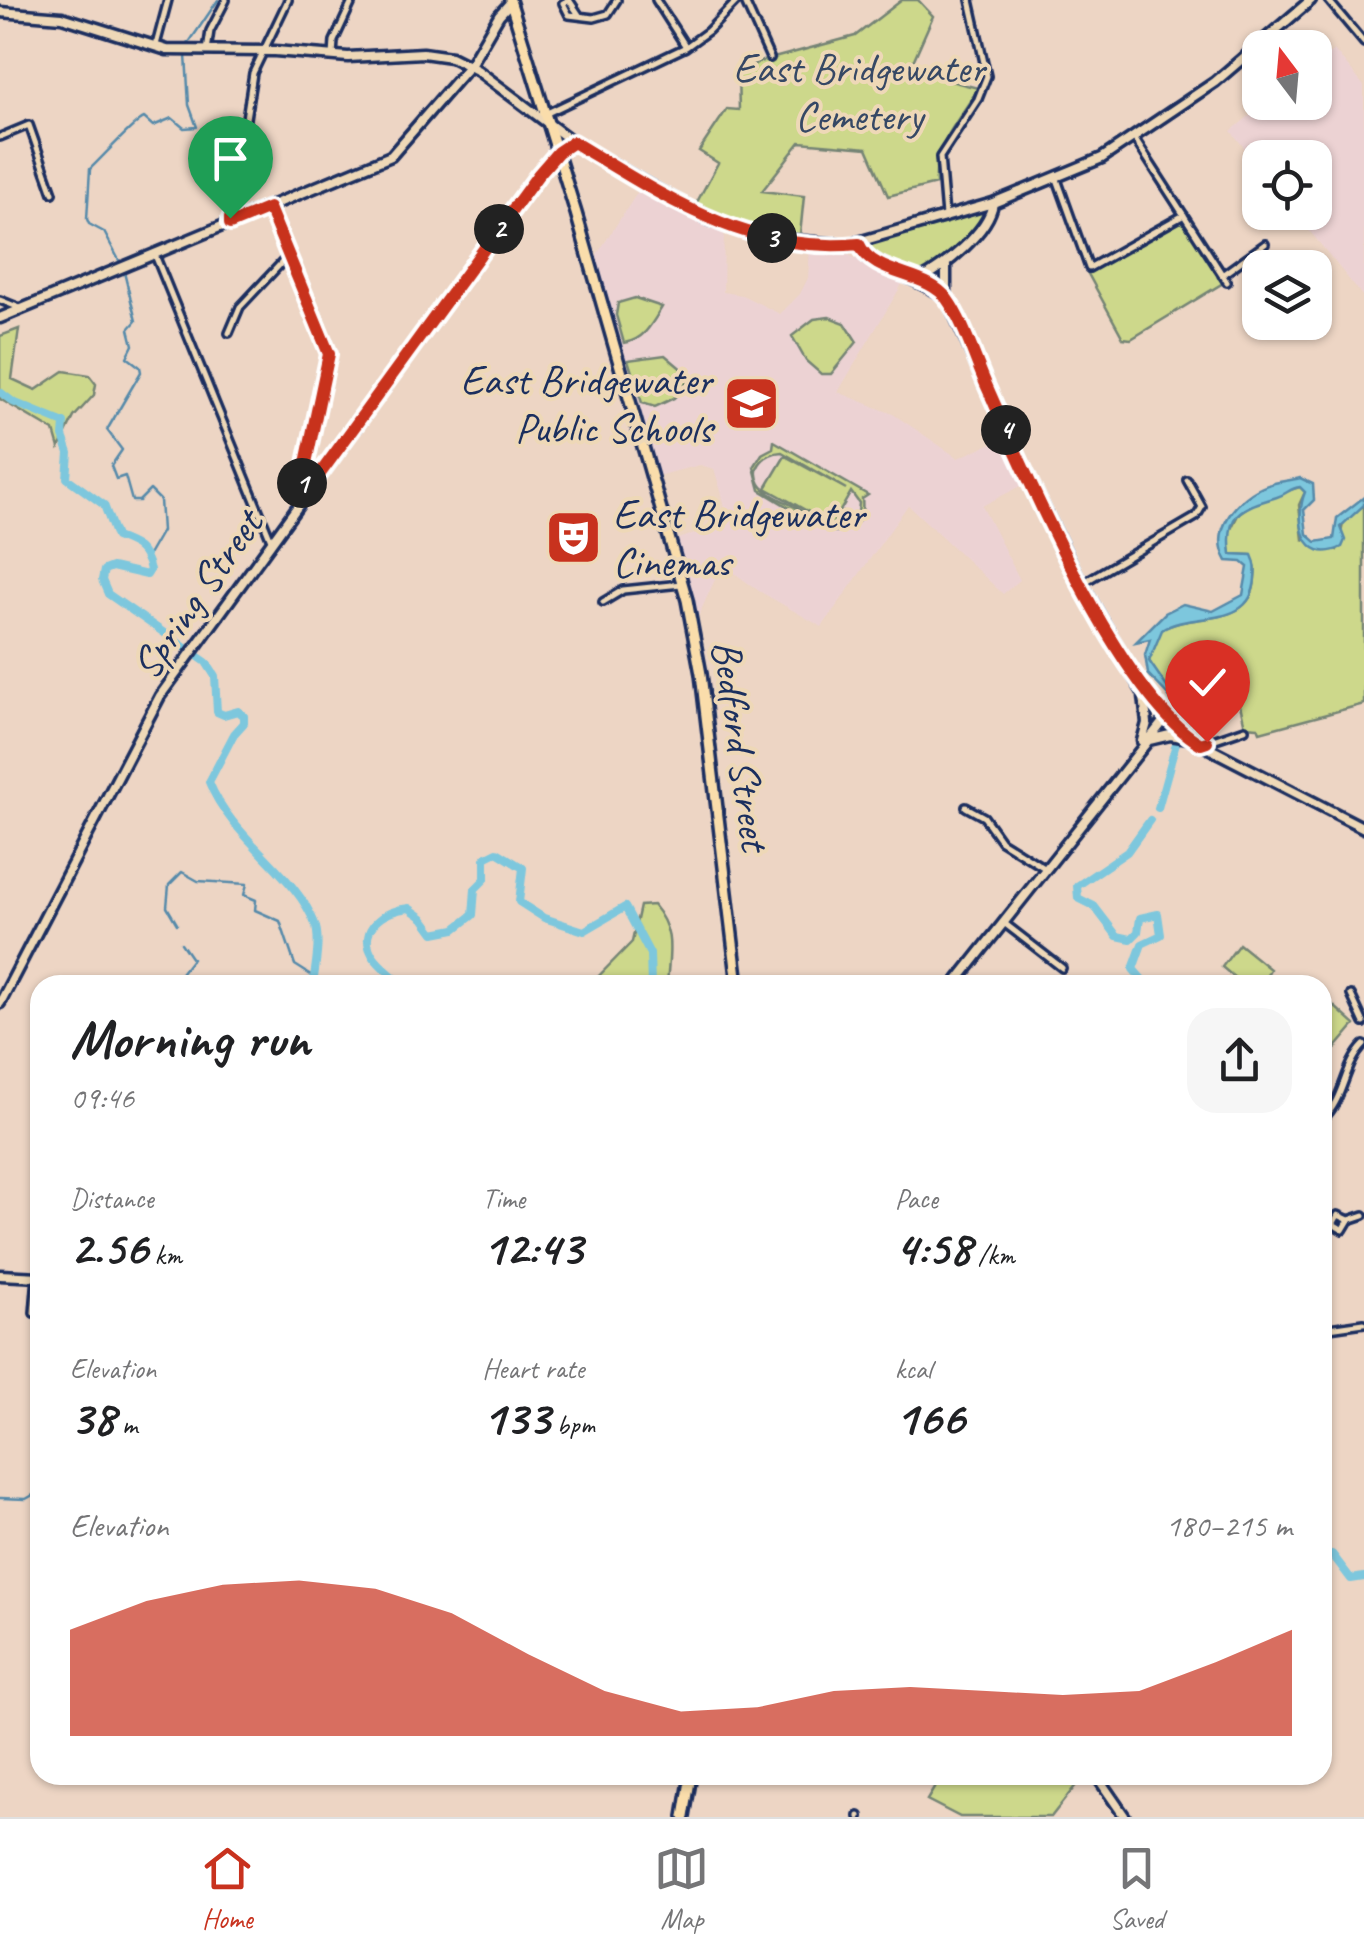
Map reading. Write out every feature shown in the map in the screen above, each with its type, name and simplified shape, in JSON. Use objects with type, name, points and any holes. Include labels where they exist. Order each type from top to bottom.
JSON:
[{"type":"main road","points":[[0,12],[53,15],[155,48],[186,52],[264,50],[334,56],[423,53],[470,65],[573,142],[730,229],[760,237],[859,244],[1057,179],[1134,138],[1215,82],[1311,0]]},
{"type":"main road","points":[[0,318],[395,153],[470,65],[510,2]]},
{"type":"main road","name":"Bedford Street","points":[[510,2],[558,152],[682,584],[701,674],[737,975]]},
{"type":"main road","points":[[495,26],[512,15]]},
{"type":"main road","name":"Spring Street","points":[[0,1002],[152,709],[186,656],[558,152],[573,142]]},
{"type":"main road","points":[[918,281],[946,265],[989,218],[993,203]]},
{"type":"main road","points":[[859,244],[867,257],[946,296]]},
{"type":"main road","points":[[946,265],[946,296],[1013,447],[1081,584],[1142,691],[1178,734]]},
{"type":"main road","points":[[1141,745],[1148,716],[1142,691]]},
{"type":"main road","points":[[962,975],[1141,745],[1168,719]]},
{"type":"main road","points":[[1141,745],[1178,734],[1192,739],[1364,828]]},
{"type":"main road","points":[[0,1275],[30,1277]]},
{"type":"main road","points":[[684,1817],[689,1785]]},
{"type":"main road","points":[[1103,1785],[1124,1817]]},
{"type":"street","points":[[155,48],[168,0]]},
{"type":"street","points":[[207,51],[210,32],[226,0]]},
{"type":"street","points":[[230,224],[251,85],[258,58],[288,0]]},
{"type":"street","points":[[334,56],[334,41],[352,0]]},
{"type":"street","points":[[580,15],[605,15],[617,0]]},
{"type":"street","points":[[656,0],[686,47]]},
{"type":"street","points":[[545,114],[686,47],[741,0],[770,58]]},
{"type":"street","points":[[946,218],[940,157],[985,86],[987,71],[970,0]]},
{"type":"street","points":[[1328,0],[1364,43]]},
{"type":"street","points":[[0,136],[29,125],[52,193]]},
{"type":"street","points":[[1134,138],[1226,282]]},
{"type":"street","points":[[1057,179],[1089,268],[1184,215]]},
{"type":"street","points":[[269,208],[329,354],[302,482],[306,493]]},
{"type":"street","points":[[1222,274],[1265,244]]},
{"type":"street","points":[[155,255],[271,540]]},
{"type":"street","points":[[229,333],[240,307],[288,257]]},
{"type":"street","points":[[0,300],[22,309]]},
{"type":"street","points":[[1081,584],[1196,517],[1202,507],[1187,480]]},
{"type":"street","points":[[603,602],[623,590],[682,584]]},
{"type":"street","points":[[1201,744],[1246,729]]},
{"type":"street","points":[[966,807],[984,816],[1001,841],[1046,870]]},
{"type":"street","points":[[1004,923],[1062,968]]},
{"type":"street","points":[[1351,995],[1364,1023]]},
{"type":"street","points":[[1332,1109],[1353,1058],[1364,1045]]},
{"type":"street","points":[[1348,1220],[1364,1215]]},
{"type":"street","points":[[1332,1328],[1364,1323]]},
{"type":"shaded area","points":[[1334,50],[1364,86],[1364,298],[1332,259],[1332,250],[1325,250],[1309,230],[1332,230],[1332,140],[1242,140],[1242,145],[1231,131],[1244,120],[1332,120]]},
{"type":"shaded area","name":"East Bridgewater Public Schools","points":[[641,187],[724,234],[723,292],[742,295],[780,314],[800,294],[808,278],[810,247],[836,249],[904,281],[838,392],[893,414],[958,458],[1004,438],[1025,484],[982,506],[1020,580],[1003,594],[908,505],[822,627],[759,591],[722,564],[697,619],[675,540],[729,523],[721,491],[714,469],[700,465],[657,476],[596,256]]},
{"type":"green space","name":"East Bridgewater Cemetery","points":[[902,0],[918,0],[933,16],[911,66],[931,76],[978,88],[943,145],[936,184],[888,196],[867,148],[800,142],[762,191],[804,196],[800,235],[748,228],[696,204],[718,163],[699,151],[727,109],[739,110],[738,73],[759,62],[855,36]]},
{"type":"green space","points":[[982,209],[988,216],[942,265],[922,275],[867,253],[868,244]]},
{"type":"green space","points":[[1182,217],[1223,283],[1131,339],[1123,338],[1087,272]]},
{"type":"green space","points":[[635,298],[662,307],[642,335],[624,343],[616,315],[618,303]]},
{"type":"green space","points":[[829,317],[845,323],[857,342],[831,374],[821,374],[806,361],[792,336],[814,319]]},
{"type":"green space","points":[[19,329],[12,379],[36,390],[64,371],[89,375],[96,384],[94,395],[74,417],[59,448],[54,431],[0,399],[0,336]]},
{"type":"green space","points":[[665,355],[691,377],[674,398],[655,407],[642,403],[628,360]]},
{"type":"green space","points":[[774,441],[868,495],[862,499],[855,525],[843,531],[828,531],[760,490],[754,467],[762,454],[773,448]],"holes":[[[782,452],[846,489],[785,456],[766,488],[832,525],[851,492],[859,503],[856,516],[851,524],[833,526],[766,491],[757,477],[758,466],[770,455]]]},
{"type":"green space","points":[[1300,487],[1305,492],[1299,505],[1303,539],[1337,550],[1344,520],[1364,505],[1364,704],[1260,732],[1258,727],[1245,726],[1237,692],[1179,708],[1149,661],[1161,630],[1232,612],[1244,605],[1252,594],[1255,564],[1251,555],[1231,554],[1228,535],[1239,513],[1260,499]]},
{"type":"green space","points":[[653,905],[665,924],[670,952],[668,975],[600,975],[632,942],[640,906]]},
{"type":"green space","points":[[1239,944],[1270,969],[1267,975],[1231,975],[1222,967]]},
{"type":"green space","points":[[1332,1004],[1355,1025],[1332,1050]]},
{"type":"green space","points":[[936,1785],[1076,1785],[1051,1817],[960,1817],[927,1800]]},
{"type":"water","points":[[1300,478],[1313,484],[1314,500],[1304,510],[1307,534],[1316,542],[1334,539],[1337,518],[1364,497],[1364,505],[1340,527],[1345,540],[1342,547],[1329,551],[1318,550],[1305,537],[1301,515],[1305,492],[1300,487],[1239,513],[1231,528],[1231,554],[1252,555],[1256,571],[1251,595],[1232,612],[1162,630],[1149,661],[1174,697],[1182,723],[1168,695],[1148,674],[1145,655],[1150,639],[1136,642],[1165,613],[1183,604],[1213,611],[1243,595],[1248,567],[1242,562],[1227,561],[1221,538],[1224,526],[1237,506],[1257,490]]},
{"type":"waterway","points":[[186,47],[218,0]]},
{"type":"waterway","points":[[121,264],[104,232],[87,219],[90,169],[144,118],[153,126],[172,118],[184,128],[197,127],[189,105],[186,55]]},
{"type":"waterway","points":[[124,272],[136,321],[129,329],[133,345],[127,357],[141,372],[107,430],[122,450],[111,466],[116,479],[125,476],[132,501],[139,501],[150,490],[160,500],[162,531],[147,557]]},
{"type":"waterway","points":[[0,392],[13,402],[64,423],[63,436],[69,453],[67,478],[104,505],[116,537],[134,545],[145,557],[150,570],[147,575],[112,567],[104,570],[102,580],[108,594],[206,662],[215,676],[217,712],[224,715],[238,711],[244,716],[244,723],[209,782],[232,821],[306,906],[318,937],[314,975]]},
{"type":"waterway","points":[[1158,808],[1179,720]]},
{"type":"waterway","points":[[1138,975],[1133,969],[1142,944],[1161,935],[1158,914],[1140,918],[1138,932],[1131,939],[1117,936],[1094,906],[1078,898],[1077,886],[1127,852],[1150,820]]},
{"type":"waterway","points":[[391,975],[369,946],[368,937],[376,922],[391,912],[409,908],[434,933],[455,929],[473,915],[475,889],[485,879],[485,858],[497,852],[523,868],[519,902],[544,918],[584,931],[625,907],[650,954],[651,975]]},
{"type":"waterway","points":[[177,924],[167,907],[169,885],[182,872],[198,881],[247,884],[244,895],[256,900],[255,910],[280,921],[295,965],[311,975]]},
{"type":"waterway","points":[[180,975],[192,959],[181,943]]},
{"type":"waterway","points":[[0,1498],[30,1497]]},
{"type":"waterway","points":[[1332,1554],[1351,1579],[1364,1577]]},
{"type":"place","name":"East Bridgewater Public Schools","points":[[751,403]]},
{"type":"place","name":"East Bridgewater Cinemas","points":[[574,537]]},
{"type":"route","points":[[230,218],[230,224],[269,208],[328,350],[325,383],[302,482],[306,493],[538,175],[558,152],[573,142],[730,229],[760,237],[859,244],[867,257],[946,296],[1013,447],[1081,584],[1142,691],[1188,737],[1201,744],[1207,742]]}]
